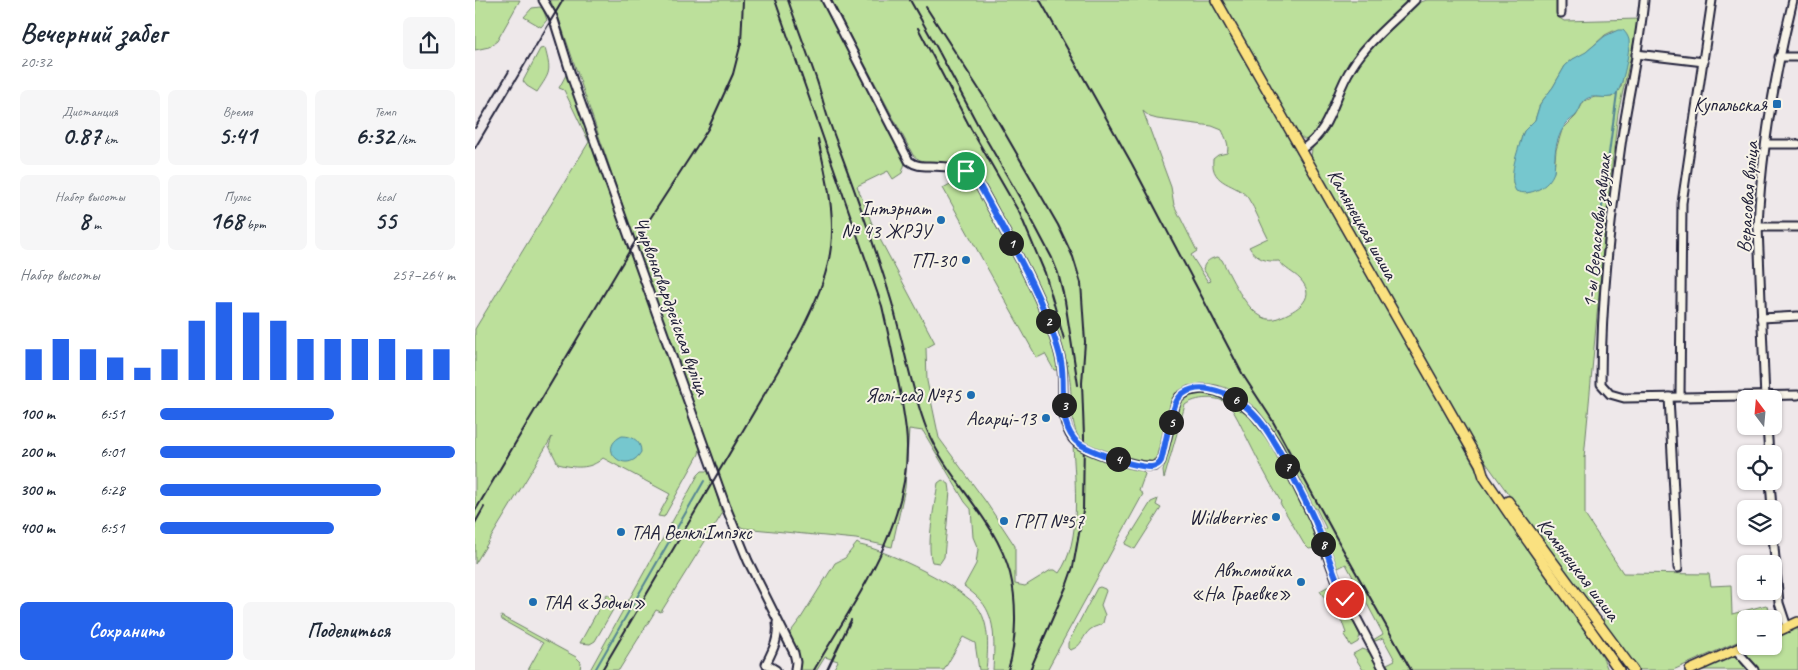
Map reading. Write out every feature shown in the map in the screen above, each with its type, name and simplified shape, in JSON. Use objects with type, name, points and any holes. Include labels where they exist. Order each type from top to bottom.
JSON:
[{"type":"main road","name":"Камянецкая шаша","points":[[1216,0],[1479,464],[1484,477],[1619,670]]},
{"type":"main road","name":"Камянецкая шаша","points":[[1479,464],[1489,474],[1534,539],[1633,670]]},
{"type":"main road","points":[[1782,629],[1798,622]]},
{"type":"main road","points":[[1689,670],[1736,650]]},
{"type":"street","name":"Чырвонагвардзейская вуліца","points":[[543,0],[553,18],[573,82],[726,507],[744,550],[794,652],[795,670]]},
{"type":"street","points":[[826,0],[909,161],[918,166],[962,169],[971,174],[981,188],[1041,301],[1061,361],[1065,420],[1069,432],[1075,441],[1084,448],[1099,454],[1146,466],[1155,466],[1161,461],[1176,402],[1183,394],[1195,389],[1209,389],[1243,405],[1261,422],[1277,447],[1314,520],[1335,578],[1384,670]]},
{"type":"street","points":[[1301,150],[1314,141],[1323,130],[1346,77],[1359,57],[1415,0]]},
{"type":"street","points":[[1561,0],[1561,14]]},
{"type":"street","name":"1-ы Верасковы завулак","points":[[1644,0],[1642,26],[1623,131],[1609,240],[1601,356],[1601,384],[1610,394],[1624,398],[1669,397]]},
{"type":"street","points":[[1680,396],[1682,203],[1712,0]]},
{"type":"street","name":"Верасовая вуліца","points":[[1765,390],[1757,227],[1766,144],[1779,57],[1793,0]]},
{"type":"street","points":[[1636,54],[1704,62]]},
{"type":"street","points":[[1779,57],[1798,57]]},
{"type":"street","points":[[1766,144],[1798,144]]},
{"type":"street","points":[[1757,227],[1798,227]]},
{"type":"street","points":[[1761,318],[1798,316]]},
{"type":"street","points":[[1783,396],[1798,395]]},
{"type":"street","points":[[1677,568],[1669,397],[1737,397]]},
{"type":"street","points":[[1774,545],[1779,602],[1787,627]]},
{"type":"street","points":[[776,670],[765,664],[777,639],[777,620]]},
{"type":"street","points":[[1736,650],[1754,670]]},
{"type":"green space","points":[[475,0],[520,0],[497,41],[489,47],[475,50]]},
{"type":"green space","points":[[550,0],[822,0],[905,163],[902,173],[893,179],[888,171],[857,186],[873,226],[935,343],[926,348],[927,381],[939,438],[986,502],[1015,546],[1015,584],[1025,586],[1051,570],[1059,573],[1066,560],[1074,529],[1076,494],[1073,445],[1081,451],[1141,470],[1145,474],[1139,491],[1143,494],[1047,670],[993,670],[993,634],[990,616],[981,601],[964,586],[976,564],[978,549],[973,537],[971,509],[923,431],[909,429],[905,488],[892,547],[856,539],[743,528],[737,524],[732,516],[712,455],[653,294],[559,19]]},
{"type":"green space","points":[[831,0],[1210,0],[1478,473],[1603,658],[1608,670],[1390,670],[1387,664],[1395,660],[1383,638],[1373,640],[1383,634],[1346,564],[1336,569],[1323,530],[1326,528],[1284,450],[1257,410],[1240,396],[1221,386],[1194,385],[1183,389],[1177,394],[1169,410],[1158,456],[1151,462],[1109,454],[1085,444],[1080,439],[1074,425],[1069,376],[1063,350],[1050,313],[987,188],[979,176],[963,165],[928,162],[920,160],[913,155]],"holes":[[[1143,111],[1150,117],[1212,126],[1222,130],[1227,141],[1228,150],[1227,153],[1218,155],[1213,159],[1213,168],[1220,179],[1244,193],[1254,207],[1268,238],[1249,247],[1252,251],[1262,259],[1279,261],[1300,279],[1305,287],[1307,293],[1305,299],[1296,309],[1275,319],[1266,319],[1258,314],[1243,298],[1222,260],[1218,257],[1209,260],[1204,266],[1203,269],[1211,281],[1208,282],[1191,255],[1197,251],[1174,205],[1171,187]]]},
{"type":"green space","points":[[1221,0],[1409,0],[1369,39],[1355,56],[1322,123],[1312,137],[1306,140],[1299,135]]},
{"type":"green space","points":[[1427,0],[1558,0],[1558,17],[1564,21],[1639,19],[1618,113],[1605,227],[1584,458],[1585,456],[1585,515],[1623,573],[1709,574],[1711,586],[1731,585],[1732,614],[1737,613],[1737,642],[1673,670],[1636,670],[1604,625],[1603,619],[1605,617],[1597,605],[1594,607],[1583,598],[1479,453],[1311,157],[1312,149],[1328,128],[1356,67],[1417,3]],"holes":[[[1613,31],[1626,34],[1629,45],[1621,87],[1612,97],[1595,97],[1584,101],[1576,116],[1562,130],[1556,150],[1554,172],[1541,188],[1527,193],[1513,183],[1516,159],[1524,131],[1535,120],[1540,104],[1553,87],[1565,66],[1573,59],[1582,56],[1605,35]]]},
{"type":"green space","points":[[540,7],[543,9],[547,20],[541,27],[524,17],[532,8]]},
{"type":"green space","points":[[545,48],[549,71],[537,92],[523,81],[540,49]]},
{"type":"green space","points":[[566,75],[573,88],[697,437],[700,448],[699,454],[664,517],[658,516],[670,494],[603,458],[593,465],[582,467],[558,464],[549,446],[552,437],[475,564],[475,329],[589,142],[564,90],[559,88]]},
{"type":"green space","points":[[954,170],[968,177],[978,188],[1014,254],[1045,322],[1059,370],[1054,370],[1045,354],[1037,358],[943,188],[959,179]]},
{"type":"green space","points":[[1199,393],[1217,396],[1229,401],[1239,407],[1260,428],[1296,491],[1311,526],[1315,539],[1315,548],[1309,549],[1304,544],[1280,503],[1236,416],[1225,402],[1207,398],[1195,400],[1185,405],[1164,479],[1163,471],[1181,404],[1187,398]]},
{"type":"green space","points":[[702,471],[707,471],[711,475],[722,514],[661,612],[656,610],[619,670],[590,670],[698,475]]},
{"type":"green space","points":[[942,480],[949,484],[950,491],[944,557],[940,563],[932,562],[930,545],[938,483]]},
{"type":"green space","points":[[1158,499],[1156,505],[1161,508],[1135,549],[1125,544],[1151,502]]},
{"type":"green space","points":[[857,543],[888,554],[924,571],[971,600],[983,616],[987,631],[986,670],[979,670],[975,643],[963,637],[944,670],[833,670],[838,661],[825,657],[817,670],[799,670],[799,658],[791,640],[786,638],[801,618],[835,563],[845,558]]},
{"type":"green space","points":[[1100,587],[1106,591],[1101,605],[1105,615],[1103,623],[1091,629],[1080,644],[1070,650],[1068,643],[1097,588]]},
{"type":"green space","points":[[1327,587],[1334,589],[1338,593],[1360,635],[1358,642],[1351,646],[1344,635],[1346,633],[1341,619],[1338,620],[1320,591]]},
{"type":"green space","points":[[607,594],[618,601],[595,641],[590,644],[580,643]]},
{"type":"green space","points":[[1766,605],[1769,610],[1747,610]]},
{"type":"green space","points":[[501,616],[576,657],[581,662],[580,670],[528,670],[543,643],[502,620]]},
{"type":"green space","points":[[1798,627],[1798,670],[1700,670],[1737,654],[1782,655],[1782,634]]},
{"type":"green space","points":[[1362,649],[1370,654],[1380,670],[1363,670],[1353,654]]},
{"type":"water","points":[[1618,30],[1623,30],[1626,33],[1629,45],[1624,75],[1617,93],[1611,97],[1592,97],[1584,101],[1577,114],[1566,124],[1559,135],[1552,177],[1533,192],[1521,193],[1516,191],[1513,171],[1516,156],[1524,131],[1535,120],[1540,104],[1553,87],[1565,66],[1605,36]]},
{"type":"water","points":[[622,436],[636,440],[641,448],[641,452],[635,459],[628,462],[616,458],[612,453],[614,441]]},
{"type":"waterway","points":[[1601,214],[1617,93]]},
{"type":"waterway","points":[[595,670],[704,481]]},
{"type":"railway","points":[[475,148],[563,0]]},
{"type":"railway","points":[[475,511],[633,245],[708,129],[733,74],[741,43],[743,0]]},
{"type":"railway","points":[[775,0],[882,306],[901,396],[907,439],[905,476],[899,506],[889,535],[862,590],[814,670]]},
{"type":"railway","points":[[788,0],[878,257],[892,303],[916,399],[927,430],[936,449],[994,535],[1010,573],[1014,596],[1015,622],[1013,647],[1008,670]]},
{"type":"railway","points":[[910,0],[1052,258],[1065,301],[1078,385]]},
{"type":"railway","points":[[1040,0],[1132,164],[1243,375],[1271,418],[1411,670]]},
{"type":"railway","points":[[926,7],[984,97],[1058,225],[1073,257],[1081,283],[1085,342],[1082,383],[1084,437],[1083,511],[1073,567],[1030,670]]},
{"type":"railway","points":[[918,28],[971,129],[1020,214],[1045,273],[1064,339]]},
{"type":"railway","points":[[475,128],[509,71]]},
{"type":"railway","points":[[602,670],[798,337],[817,297],[830,256],[832,241],[832,216],[829,194],[818,139]]},
{"type":"railway","points":[[475,523],[484,507]]},
{"type":"railway","points":[[827,670],[851,620]]},
{"type":"place","name":"Купальская","points":[[1777,104]]},
{"type":"place","name":"Інтэрнат № 43 ЖРЭУ","points":[[941,220]]},
{"type":"place","name":"ТП-30","points":[[966,260]]},
{"type":"place","name":"Яслі-сад №75","points":[[971,395]]},
{"type":"place","name":"Асарці-13","points":[[1046,418]]},
{"type":"place","name":"Wildberries","points":[[1276,517]]},
{"type":"place","name":"ГРП №57","points":[[1004,521]]},
{"type":"place","name":"ТАА ВелкліІмпэкс","points":[[621,532]]},
{"type":"place","name":"Автомойка «На Граевке»","points":[[1301,582]]},
{"type":"place","name":"ТАА «Зодчы»","points":[[533,602]]},
{"type":"route","points":[[966,171],[971,174],[981,188],[1041,301],[1063,370],[1066,425],[1077,444],[1099,454],[1152,467],[1161,461],[1176,402],[1179,397],[1195,389],[1209,389],[1234,399],[1253,413],[1269,433],[1277,447],[1314,520],[1335,578],[1345,599]]}]
